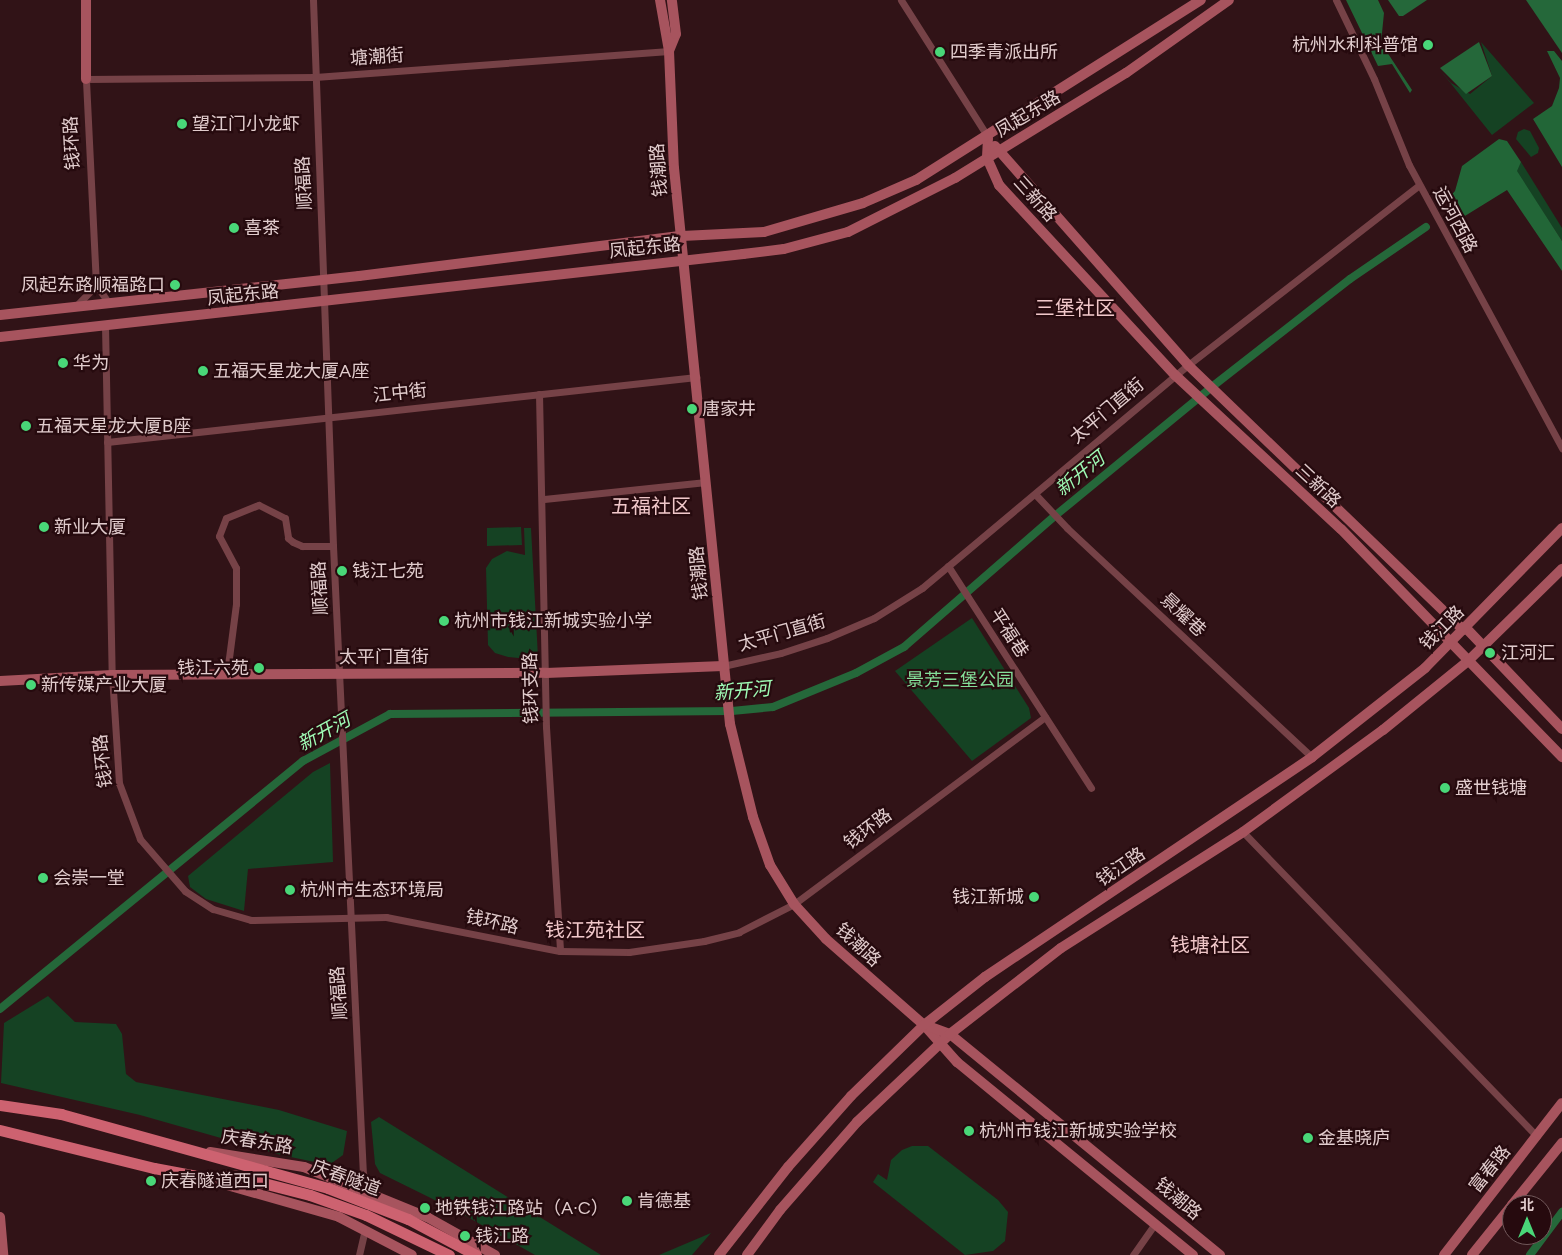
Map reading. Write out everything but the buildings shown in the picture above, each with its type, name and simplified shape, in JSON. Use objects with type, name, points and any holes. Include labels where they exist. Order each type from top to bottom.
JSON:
[{"type":"main road","name":"钱环路","points":[[86,0],[86,80]]},
{"type":"main road","name":"钱潮路","points":[[660,0],[669,51],[674,168],[730,724],[736,756],[770,865],[794,904],[857,968],[924,1025],[957,1062],[1193,1255]]},
{"type":"main road","name":"钱潮路","points":[[669,51],[676,34],[672,0]]},
{"type":"main road","name":"凤起东路","points":[[0,315],[324,280],[682,236],[764,232],[863,203],[916,180],[988,138],[1201,0]]},
{"type":"main road","name":"凤起东路","points":[[0,337],[784,249],[848,232],[932,190],[987,158],[1126,73],[1229,0]]},
{"type":"main road","name":"三新路","points":[[988,138],[1188,365],[1482,646],[1562,729]]},
{"type":"main road","name":"三新路","points":[[988,138],[987,158],[999,185],[1175,375],[1341,529],[1562,757]]},
{"type":"main road","name":"钱江路","points":[[719,1255],[788,1167],[851,1096],[924,1025],[985,977],[1312,757],[1424,668],[1562,528]]},
{"type":"main road","name":"钱江路","points":[[747,1255],[780,1210],[857,1122],[950,1034],[1060,948],[1243,832],[1383,730],[1468,661],[1562,569]]},
{"type":"main road","name":"太平门直街","points":[[0,681],[112,674],[546,673],[723,666]]},
{"type":"main road","name":"钱潮路","points":[[924,1025],[950,1034],[1220,1255]]},
{"type":"main road","name":"富春路","points":[[1444,1255],[1562,1103]]},
{"type":"main road","name":"庆春东路","points":[[0,1105],[61,1114],[197,1151],[236,1154],[294,1165],[338,1180],[426,1217],[495,1255]]},
{"type":"main road","points":[[0,1130],[82,1152],[202,1178],[339,1217],[364,1233],[412,1255]]},
{"type":"main road","points":[[1520,1195],[1562,1143]]},
{"type":"main road","name":"庆春隧道","points":[[197,1151],[328,1188],[408,1220],[476,1255]]},
{"type":"main road","name":"庆春隧道","points":[[202,1178],[236,1176],[310,1195],[366,1215],[449,1255]]},
{"type":"main road","points":[[0,1217],[3,1255]]},
{"type":"main road","points":[[1472,1255],[1502,1218]]},
{"type":"street","name":"顺福路","points":[[313,0],[314,77],[324,280],[333,546],[349,918],[363,1174]]},
{"type":"street","points":[[901,0],[988,138]]},
{"type":"street","name":"运河西路","points":[[1336,0],[1419,185],[1562,448]]},
{"type":"street","name":"塘潮街","points":[[86,80],[314,77],[669,51]]},
{"type":"street","name":"钱环路","points":[[86,80],[96,285]]},
{"type":"street","name":"太平门直街","points":[[723,666],[781,654],[874,618],[922,588],[1175,375],[1419,185]]},
{"type":"street","points":[[76,306],[96,285],[108,302]]},
{"type":"street","name":"钱环路","points":[[105,325],[112,674],[119,783],[133,827],[175,881],[198,902],[251,920],[386,917],[560,951],[629,952],[704,941],[739,932],[794,904],[1044,717]]},
{"type":"street","name":"江中街","points":[[107,442],[328,416],[696,377]]},
{"type":"street","name":"钱环支路","points":[[540,394],[544,499],[546,727],[560,951]]},
{"type":"street","points":[[544,499],[706,482]]},
{"type":"street","name":"景耀巷","points":[[1035,494],[1067,528],[1312,757]]},
{"type":"street","points":[[227,673],[236,604],[236,568],[219,536],[226,518],[259,505],[285,518],[288,538],[293,542],[302,546],[333,546]]},
{"type":"street","name":"平福巷","points":[[948,566],[1090,788]]},
{"type":"street","points":[[1243,832],[1537,1136]]},
{"type":"street","points":[[338,1180],[363,1174],[376,1195]]},
{"type":"street","points":[[1132,1255],[1154,1225]]},
{"type":"street","points":[[359,1255],[364,1233]]},
{"type":"green space","points":[[1481,42],[1534,103],[1492,135],[1440,70],[1451,83],[1470,94],[1492,76]]},
{"type":"green space","points":[[1524,129],[1530,131],[1539,148],[1538,153],[1531,157],[1516,139],[1518,132]]},
{"type":"green space","points":[[1521,162],[1562,228],[1562,241],[1516,171]]},
{"type":"green space","points":[[521,527],[522,545],[487,546],[487,528]]},
{"type":"green space","points":[[524,528],[531,528],[538,657],[532,657],[531,652],[519,658],[495,653],[488,645],[486,568],[492,559],[507,551],[525,555]]},
{"type":"green space","name":"景芳三堡公园","points":[[972,618],[1029,708],[1031,718],[972,761],[895,671]]},
{"type":"green space","points":[[330,763],[333,862],[248,869],[244,911],[206,899],[190,887],[188,876],[313,772]]},
{"type":"green space","points":[[48,996],[75,1022],[116,1024],[122,1034],[126,1074],[136,1082],[279,1110],[347,1131],[343,1155],[329,1165],[281,1155],[140,1115],[1,1083],[4,1023]]},
{"type":"green space","points":[[379,1117],[601,1255],[535,1255],[457,1211],[380,1173],[375,1164],[371,1122]]},
{"type":"green space","points":[[912,1146],[928,1146],[998,1200],[1008,1212],[1005,1241],[993,1251],[965,1255],[873,1182],[878,1174],[887,1180],[891,1160],[902,1150]]},
{"type":"green space","points":[[711,1233],[692,1255],[659,1255]]},
{"type":"shaded area","points":[[1346,0],[1378,0],[1384,13],[1381,43],[1412,90],[1410,93],[1392,64],[1378,66]]},
{"type":"shaded area","points":[[1388,0],[1427,0],[1403,16],[1399,16]]},
{"type":"shaded area","points":[[1526,0],[1562,0],[1562,53]]},
{"type":"shaded area","points":[[1479,42],[1492,76],[1466,94],[1440,68]]},
{"type":"shaded area","points":[[1547,51],[1554,51],[1562,61],[1562,167],[1533,119],[1552,106],[1559,88],[1560,78]]},
{"type":"shaded area","points":[[1499,139],[1507,141],[1521,162],[1517,171],[1562,241],[1562,271],[1507,190],[1460,219],[1447,200],[1455,191],[1462,166]]},
{"type":"waterway","name":"新开河","points":[[0,1009],[303,761],[390,714],[732,711],[773,707],[856,673],[904,647],[1056,515],[1213,386],[1350,279],[1426,227]]},
{"type":"waterway","points":[[1530,1255],[1562,1212]]},
{"type":"place","name":"杭州水利科普馆","points":[[1428,45]]},
{"type":"place","name":"四季青派出所","points":[[940,52]]},
{"type":"place","name":"望江门小龙虾","points":[[182,124]]},
{"type":"place","name":"喜茶","points":[[234,228]]},
{"type":"place","name":"凤起东路顺福路口","points":[[175,285]]},
{"type":"place","name":"华为","points":[[63,363]]},
{"type":"place","name":"五福天星龙大厦A座","points":[[203,371]]},
{"type":"place","name":"唐家井","points":[[692,409]]},
{"type":"place","name":"五福天星龙大厦B座","points":[[26,426]]},
{"type":"place","name":"新业大厦","points":[[44,527]]},
{"type":"place","name":"钱江七苑","points":[[342,571]]},
{"type":"place","name":"杭州市钱江新城实验小学","points":[[444,621]]},
{"type":"place","name":"江河汇","points":[[1490,653]]},
{"type":"place","name":"钱江六苑","points":[[259,668]]},
{"type":"place","name":"新传媒产业大厦","points":[[31,685]]},
{"type":"place","name":"盛世钱塘","points":[[1445,788]]},
{"type":"place","name":"会崇一堂","points":[[43,878]]},
{"type":"place","name":"杭州市生态环境局","points":[[290,890]]},
{"type":"place","name":"钱江新城","points":[[1034,897]]},
{"type":"place","name":"杭州市钱江新城实验学校","points":[[969,1131]]},
{"type":"place","name":"金基晓庐","points":[[1308,1138]]},
{"type":"place","name":"庆春隧道西口","points":[[151,1181]]},
{"type":"place","name":"肯德基","points":[[627,1201]]},
{"type":"place","name":"地铁钱江路站（A·C）","points":[[425,1208]]},
{"type":"place","name":"钱江路","points":[[465,1236]]},
{"type":"district","name":"三堡社区","points":[[1075,308]]},
{"type":"district","name":"五福社区","points":[[651,506]]},
{"type":"district","name":"钱江苑社区","points":[[595,930]]},
{"type":"district","name":"钱塘社区","points":[[1210,945]]}]
